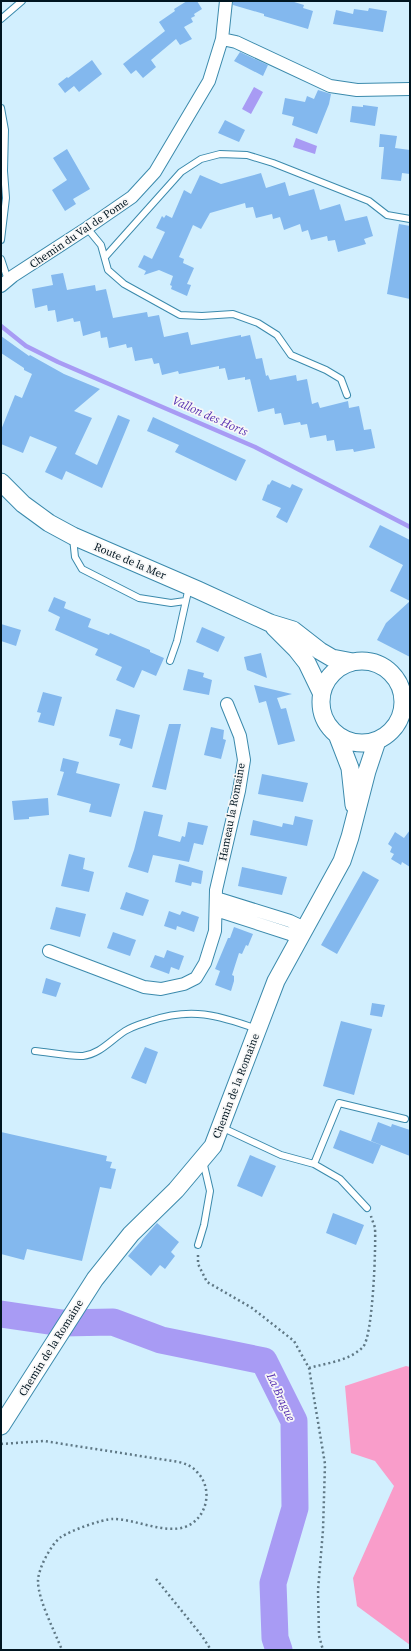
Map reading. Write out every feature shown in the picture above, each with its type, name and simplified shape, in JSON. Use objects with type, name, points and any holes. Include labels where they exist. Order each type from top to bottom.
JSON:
[{"type":"street","name":"Chemin du Val de Pome","points":[[4,283],[132,197],[155,172],[209,81],[222,39],[226,1]]},
{"type":"street","points":[[222,39],[236,42],[330,86],[357,90],[410,89]]},
{"type":"street","name":"Route de la Mer","points":[[1,482],[23,504],[49,523],[73,536],[187,593],[270,623]]},
{"type":"street","points":[[270,623],[293,630],[320,651],[332,658],[353,662]]},
{"type":"street","points":[[270,623],[296,649],[307,663],[321,692]]},
{"type":"street","points":[[365,661],[377,664],[403,682],[401,690],[403,703],[401,716],[387,736],[377,741],[364,744],[350,742],[338,737],[329,728],[323,717],[320,705],[321,692],[333,673],[342,666],[353,662],[365,661]]},
{"type":"street","name":"Hameau la Romaine","points":[[49,951],[144,987],[161,989],[184,984],[196,978],[205,963],[215,932],[216,890],[239,791],[244,760],[240,736],[227,704]]},
{"type":"street","points":[[394,728],[410,719]]},
{"type":"street","name":"Chemin de la Romaine","points":[[338,737],[350,768],[355,815]]},
{"type":"street","name":"Chemin de la Romaine","points":[[1,1426],[95,1279],[131,1234],[176,1190],[203,1160],[213,1146],[276,981],[342,861],[377,741]]},
{"type":"street","points":[[216,898],[290,921],[302,934]]},
{"type":"street","points":[[216,910],[290,934],[302,934]]},
{"type":"lane","points":[[1,19],[22,1]]},
{"type":"lane","points":[[1,108],[5,130],[4,170],[6,209],[1,240]]},
{"type":"lane","points":[[105,257],[181,172],[201,160],[220,154],[247,155],[273,163],[363,198],[388,215],[410,219]]},
{"type":"lane","points":[[87,228],[101,245],[108,270],[124,284],[180,315],[202,316],[233,314],[258,323],[277,335],[292,356],[326,370],[340,379],[347,395]]},
{"type":"lane","points":[[1,260],[4,283]]},
{"type":"lane","points":[[73,536],[75,557],[82,569],[139,598],[171,603],[187,593]]},
{"type":"lane","points":[[170,661],[177,641],[187,593]]},
{"type":"lane","points":[[35,1051],[84,1056],[102,1049],[114,1038],[132,1027],[158,1018],[182,1013],[204,1014],[227,1018],[258,1029]]},
{"type":"lane","points":[[314,1164],[339,1103],[405,1119]]},
{"type":"lane","points":[[221,1127],[281,1155],[314,1164],[340,1179],[367,1208]]},
{"type":"lane","points":[[198,1245],[204,1225],[210,1191],[203,1160]]},
{"type":"path","points":[[309,1368],[350,1357],[364,1346],[370,1324],[375,1245],[374,1226],[367,1208]]},
{"type":"path","points":[[198,1245],[198,1264],[207,1282],[252,1308],[294,1341],[309,1368],[325,1464],[323,1530],[318,1590],[319,1636],[323,1650]]},
{"type":"path","points":[[1,1444],[44,1441],[179,1462],[189,1465],[198,1472],[204,1481],[207,1491],[207,1502],[203,1512],[195,1521],[186,1526],[175,1529],[112,1519],[88,1525],[61,1537],[44,1558],[38,1581],[41,1598],[62,1650]]},
{"type":"path","points":[[156,1579],[202,1636],[210,1650]]},
{"type":"shaded area","points":[[254,87],[263,92],[251,114],[242,109]]},
{"type":"shaded area","points":[[296,138],[317,146],[315,154],[293,147]]},
{"type":"shaded area","points":[[406,1366],[410,1367],[410,1645],[357,1606],[353,1578],[394,1486],[375,1461],[351,1453],[345,1386]]},
{"type":"building","points":[[187,1],[197,1],[202,9],[191,18],[193,22],[184,27],[192,39],[180,45],[176,39],[151,60],[156,67],[143,78],[136,70],[131,74],[123,64],[165,31],[159,22],[175,11],[174,9]]},
{"type":"building","points":[[233,1],[291,1],[304,5],[303,8],[313,11],[308,29],[233,5]]},
{"type":"building","points":[[369,8],[387,11],[383,32],[333,24],[336,10],[353,14],[354,9],[368,11]]},
{"type":"building","points":[[240,52],[268,65],[263,76],[234,61]]},
{"type":"building","points":[[92,60],[102,74],[79,92],[74,86],[65,93],[58,84]]},
{"type":"building","points":[[318,90],[331,94],[329,104],[317,134],[292,125],[294,117],[282,114],[285,98],[305,102],[307,96],[314,99]]},
{"type":"building","points":[[363,105],[378,107],[375,126],[350,122],[352,106],[363,107]]},
{"type":"building","points":[[225,120],[245,130],[239,142],[218,133]]},
{"type":"building","points":[[380,134],[397,136],[395,148],[410,150],[410,174],[402,173],[401,181],[381,179],[384,147],[379,147]]},
{"type":"building","points":[[67,149],[90,189],[73,199],[76,204],[65,211],[52,190],[67,180],[53,158]]},
{"type":"building","points":[[261,173],[266,188],[285,182],[289,196],[314,189],[320,210],[340,204],[345,221],[367,216],[373,236],[364,239],[366,244],[338,252],[335,240],[328,241],[327,236],[311,240],[308,230],[302,232],[300,224],[284,230],[280,217],[273,219],[272,214],[256,218],[253,207],[246,208],[245,203],[210,213],[201,229],[193,225],[179,257],[184,259],[183,263],[194,268],[187,284],[191,285],[187,296],[171,289],[172,286],[170,285],[173,276],[159,270],[144,275],[146,271],[138,267],[144,255],[152,259],[165,232],[156,228],[162,216],[164,218],[166,215],[172,218],[184,190],[191,194],[200,175],[221,184]]},
{"type":"building","points":[[399,224],[410,226],[410,299],[387,294]]},
{"type":"building","points":[[63,273],[67,290],[95,285],[96,291],[106,289],[113,318],[147,312],[148,317],[159,315],[164,337],[188,332],[191,345],[241,335],[241,337],[250,335],[256,359],[262,358],[266,376],[268,375],[270,380],[296,375],[297,381],[307,379],[312,404],[318,402],[320,408],[348,401],[349,408],[359,406],[364,430],[371,429],[375,448],[354,452],[353,449],[336,451],[334,440],[327,441],[326,435],[310,438],[307,424],[301,425],[300,422],[284,425],[281,413],[275,414],[274,408],[258,412],[250,379],[245,380],[245,377],[228,380],[225,368],[219,369],[219,366],[179,374],[178,371],[162,375],[159,363],[154,364],[152,358],[135,361],[132,347],[127,348],[126,344],[109,348],[107,337],[101,338],[100,331],[83,336],[80,321],[74,322],[73,318],[57,322],[55,310],[48,311],[47,305],[35,308],[32,289],[53,285],[51,275]]},
{"type":"building","points":[[1,336],[29,356],[30,355],[64,374],[100,389],[74,411],[92,418],[75,454],[97,465],[118,415],[130,420],[102,488],[66,471],[62,480],[45,472],[57,447],[30,436],[23,453],[1,444],[1,430],[15,395],[22,398],[32,374],[1,353]]},
{"type":"building","points":[[153,417],[246,460],[236,481],[175,452],[179,445],[147,431]]},
{"type":"building","points":[[272,480],[290,488],[292,484],[303,489],[287,523],[276,517],[281,508],[262,500],[268,484],[269,485]]},
{"type":"building","points":[[380,525],[410,540],[410,601],[390,591],[403,565],[369,547]]},
{"type":"building","points":[[54,597],[66,602],[64,608],[91,619],[88,627],[109,635],[110,633],[150,650],[150,652],[164,658],[156,676],[142,670],[134,688],[116,680],[122,667],[95,655],[98,649],[55,630],[60,617],[48,611]]},
{"type":"building","points":[[410,601],[410,657],[377,640],[386,623]]},
{"type":"building","points":[[1,624],[21,630],[16,646],[1,641]]},
{"type":"building","points":[[202,627],[225,637],[218,652],[196,642]]},
{"type":"building","points":[[261,653],[267,678],[247,670],[244,657]]},
{"type":"building","points":[[188,669],[204,673],[203,677],[212,680],[209,695],[183,690]]},
{"type":"building","points":[[254,685],[292,694],[277,698],[281,709],[286,708],[295,741],[278,745],[266,701],[259,703]]},
{"type":"building","points":[[43,692],[62,697],[54,726],[38,722],[41,713],[37,712]]},
{"type":"building","points":[[116,709],[140,715],[132,749],[119,745],[121,739],[109,736]]},
{"type":"building","points":[[169,724],[181,724],[166,790],[152,787]]},
{"type":"building","points":[[211,727],[224,730],[223,739],[226,740],[221,759],[204,755]]},
{"type":"building","points":[[63,758],[79,762],[76,773],[120,784],[111,817],[89,812],[91,804],[57,795],[64,772],[60,771]]},
{"type":"building","points":[[262,774],[308,783],[303,802],[258,794]]},
{"type":"building","points":[[48,798],[49,815],[14,820],[12,801]]},
{"type":"building","points":[[144,811],[163,815],[158,836],[180,842],[182,836],[185,837],[188,822],[208,826],[203,845],[194,843],[189,862],[153,855],[148,873],[128,867]]},
{"type":"building","points":[[295,816],[313,820],[307,846],[250,835],[253,820],[282,827],[283,823],[293,825]]},
{"type":"building","points":[[410,830],[410,867],[402,862],[401,865],[391,859],[394,854],[390,852],[392,847],[388,844],[395,832],[404,838]]},
{"type":"building","points":[[69,854],[85,858],[83,869],[94,872],[89,892],[61,886]]},
{"type":"building","points":[[179,864],[203,871],[201,884],[192,882],[191,886],[175,882]]},
{"type":"building","points":[[242,867],[287,877],[282,895],[238,886]]},
{"type":"building","points":[[363,871],[379,880],[337,954],[321,945]]},
{"type":"building","points":[[126,892],[149,900],[143,916],[120,909]]},
{"type":"building","points":[[56,907],[86,914],[80,937],[50,929]]},
{"type":"building","points":[[169,911],[180,915],[182,911],[199,917],[194,932],[177,926],[176,930],[164,926]]},
{"type":"building","points":[[234,927],[253,934],[248,946],[246,945],[242,954],[239,953],[232,975],[234,976],[234,981],[231,991],[215,985],[220,971],[215,969]]},
{"type":"building","points":[[113,932],[136,940],[130,956],[107,948]]},
{"type":"building","points":[[167,950],[184,956],[179,970],[171,967],[169,974],[150,967],[155,955],[164,958]]},
{"type":"building","points":[[46,978],[61,983],[56,997],[42,993]]},
{"type":"building","points":[[372,1003],[385,1005],[382,1017],[370,1015]]},
{"type":"building","points":[[341,1021],[372,1029],[354,1095],[323,1086]]},
{"type":"building","points":[[145,1047],[158,1052],[146,1084],[131,1078]]},
{"type":"building","points":[[378,1122],[391,1127],[392,1124],[410,1130],[410,1156],[371,1141]]},
{"type":"building","points":[[340,1130],[381,1145],[373,1164],[333,1148]]},
{"type":"building","points":[[1,1132],[107,1156],[106,1161],[112,1162],[110,1168],[116,1169],[111,1189],[100,1187],[82,1261],[27,1249],[24,1260],[1,1254]]},
{"type":"building","points":[[250,1155],[276,1166],[262,1197],[237,1186]]},
{"type":"building","points":[[333,1213],[364,1225],[356,1245],[326,1233]]},
{"type":"building","points":[[157,1223],[179,1242],[171,1252],[175,1256],[165,1269],[160,1265],[151,1276],[128,1256]]},
{"type":"waterway","name":"Vallon des Horts","points":[[1,326],[26,346],[58,362],[255,447],[410,527]]},
{"type":"waterway","name":"La Brague","points":[[1,1314],[62,1323],[113,1322],[161,1340],[264,1361],[294,1421],[295,1508],[273,1583],[275,1638],[279,1650]]}]
